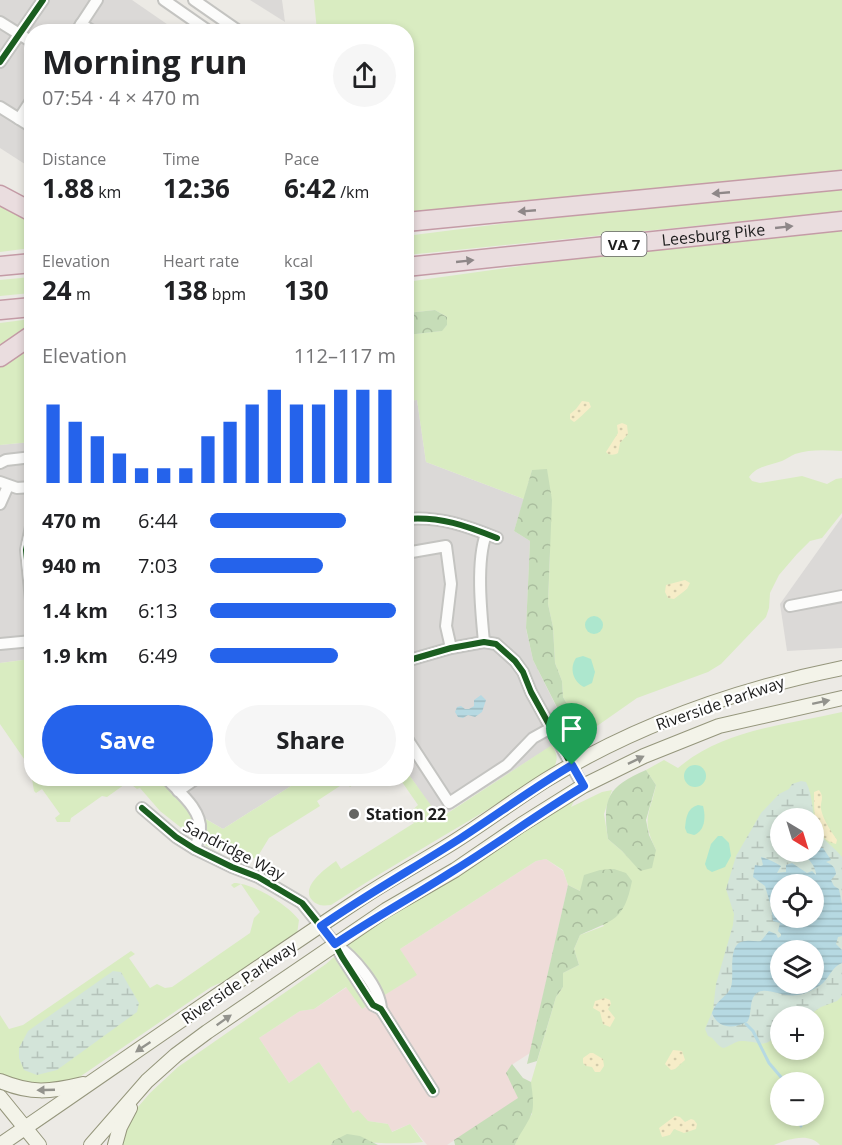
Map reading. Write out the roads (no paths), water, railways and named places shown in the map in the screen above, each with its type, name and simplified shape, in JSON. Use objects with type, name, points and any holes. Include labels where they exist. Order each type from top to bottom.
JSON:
[{"type":"highway","points":[[414,221],[842,180]]},
{"type":"highway","points":[[0,195],[24,208]]},
{"type":"highway","name":"Leesburg Pike","points":[[414,266],[842,221]]},
{"type":"highway","points":[[0,266],[24,263]]},
{"type":"highway","points":[[0,310],[24,308]]},
{"type":"highway","points":[[0,357],[24,340]]},
{"type":"main road","name":"Riverside Parkway","points":[[0,1145],[361,898],[462,837],[572,765],[623,739],[690,710],[758,688],[842,668]]},
{"type":"main road","name":"Riverside Parkway","points":[[91,1145],[147,1081],[207,1032],[386,910],[455,870],[584,786],[644,756],[719,726],[842,698]]},
{"type":"main road","points":[[0,1081],[31,1091],[54,1091],[93,1081]]},
{"type":"main road","points":[[115,1145],[120,1127],[147,1081]]},
{"type":"main road","points":[[0,1097],[39,1145]]},
{"type":"street","points":[[26,24],[43,0]]},
{"type":"street","points":[[82,24],[97,0]]},
{"type":"street","points":[[164,0],[198,24]]},
{"type":"street","points":[[194,0],[228,24]]},
{"type":"street","points":[[0,22],[24,37]]},
{"type":"street","points":[[0,62],[24,27]]},
{"type":"street","points":[[0,107],[24,122]]},
{"type":"street","points":[[19,119],[24,111]]},
{"type":"street","points":[[0,463],[24,458]]},
{"type":"street","points":[[0,504],[4,484],[24,488]]},
{"type":"street","points":[[414,519],[439,519],[454,522],[497,538]]},
{"type":"street","points":[[484,642],[481,614],[482,546],[486,534]]},
{"type":"street","points":[[414,552],[446,546],[451,584],[446,626],[451,648]]},
{"type":"street","points":[[790,606],[842,596]]},
{"type":"street","points":[[0,644],[24,642]]},
{"type":"street","points":[[414,659],[451,648],[484,642],[496,644],[515,661],[584,786]]},
{"type":"street","points":[[414,749],[449,803],[507,765],[533,738],[551,728]]},
{"type":"street","points":[[173,786],[195,811],[199,820],[200,829],[195,849]]},
{"type":"street","points":[[178,791],[185,786]]},
{"type":"street","name":"Sandridge Way","points":[[142,808],[176,837],[195,849],[258,877],[302,903],[335,944],[373,1005],[381,1009],[433,1091]]},
{"type":"water","points":[[481,695],[486,700],[482,712],[475,717],[468,715],[463,718],[458,717],[455,712],[457,707],[469,709],[474,706],[474,700]]},
{"type":"water","points":[[824,850],[831,860],[826,862],[836,871],[831,880],[839,889],[842,904],[842,936],[838,937],[836,944],[842,950],[842,963],[833,969],[824,982],[824,940],[770,940],[770,992],[761,991],[754,996],[747,1022],[736,1026],[722,1025],[712,1013],[731,987],[732,960],[736,946],[740,942],[761,941],[769,931],[776,934],[778,938],[781,936],[779,928],[824,928],[824,874],[816,874],[811,862],[824,862]]},
{"type":"water","points":[[761,857],[781,866],[777,873],[786,872],[786,865],[792,863],[807,873],[812,871],[815,874],[770,874],[770,903],[765,886],[753,877],[755,865],[763,865]]},
{"type":"waterway","points":[[746,1024],[753,1031],[769,1063],[777,1072]]},
{"type":"place","name":"Station 22","points":[[354,814]]}]
